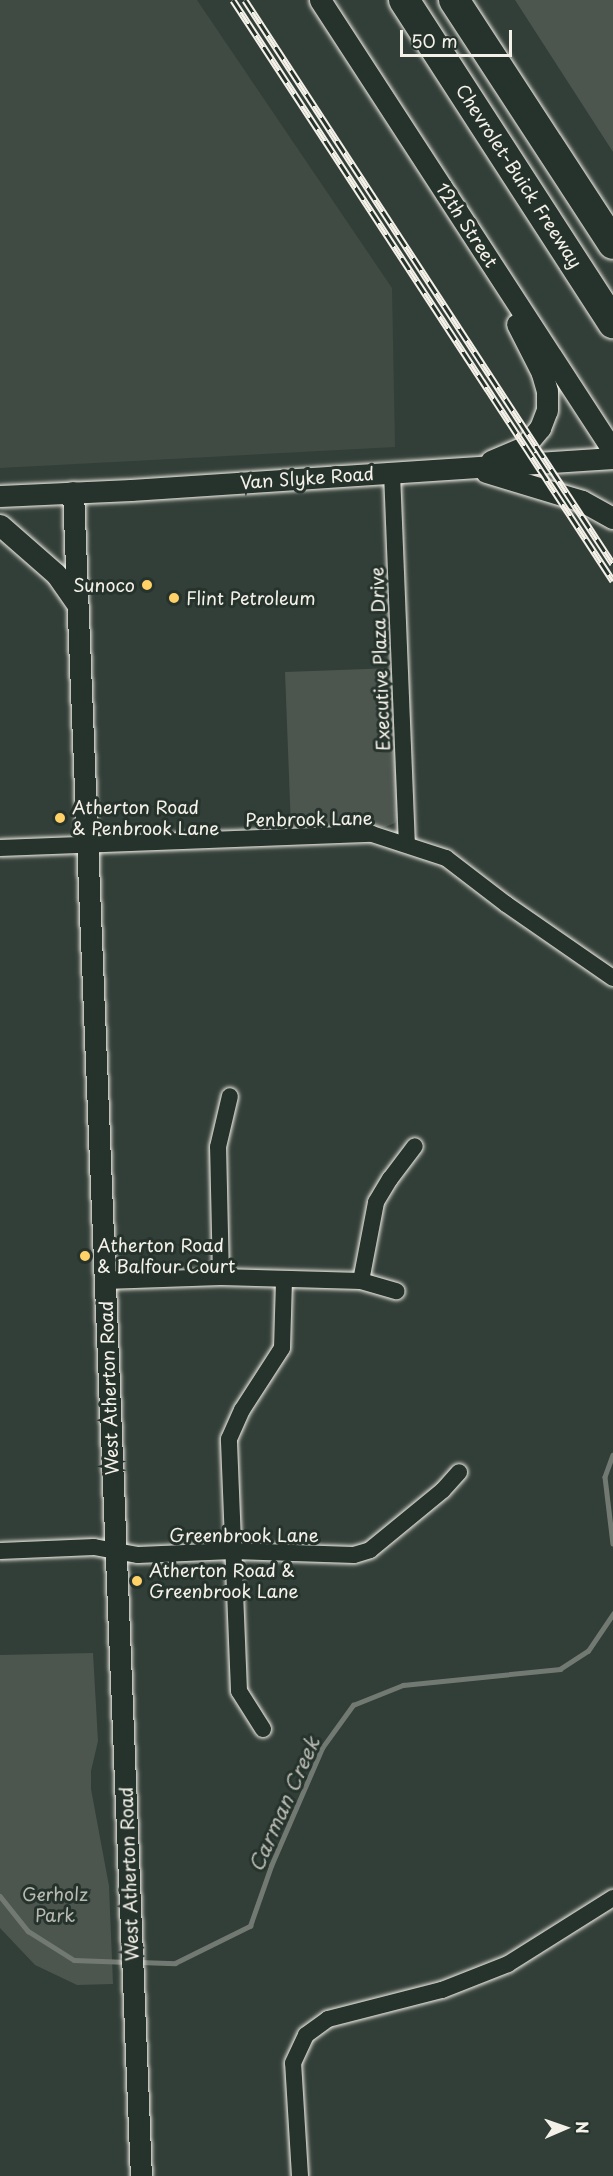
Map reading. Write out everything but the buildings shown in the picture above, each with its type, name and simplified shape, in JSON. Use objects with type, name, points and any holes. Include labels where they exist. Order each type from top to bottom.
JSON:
[{"type":"highway","name":"Chevrolet-Buick Freeway","points":[[404,0],[613,323]]},
{"type":"highway","points":[[454,0],[613,244]]},
{"type":"street","name":"12th Street","points":[[320,0],[613,451]]},
{"type":"street","points":[[461,215],[542,373],[547,391],[547,410],[532,440],[524,447],[474,468]]},
{"type":"street","name":"Van Slyke Road","points":[[0,496],[613,458]]},
{"type":"street","points":[[474,468],[582,501],[613,518]]},
{"type":"street","name":"Executive Plaza Drive","points":[[392,472],[407,844]]},
{"type":"street","name":"West Atherton Road","points":[[73,492],[141,2176]]},
{"type":"street","points":[[0,525],[56,574],[77,604]]},
{"type":"street","name":"Penbrook Lane","points":[[0,848],[372,834],[446,858],[506,904],[613,978]]},
{"type":"street","points":[[221,1277],[218,1147],[230,1096]]},
{"type":"street","points":[[362,1281],[376,1202],[415,1146]]},
{"type":"street","points":[[105,1281],[221,1277],[362,1281],[397,1291]]},
{"type":"street","points":[[263,1728],[239,1691],[228,1439],[242,1410],[282,1348],[284,1280]]},
{"type":"street","name":"Greenbrook Lane","points":[[0,1551],[94,1547],[138,1555],[233,1551],[354,1555],[370,1550],[443,1490],[459,1472]]},
{"type":"street","points":[[300,2176],[293,2063],[306,2035],[328,2019],[442,1990],[508,1964],[613,1898]]},
{"type":"shaded area","points":[[0,0],[197,0],[392,288],[395,447],[0,468]]},
{"type":"green space","points":[[515,0],[613,0],[613,152]]},
{"type":"green space","points":[[393,668],[398,816],[395,823],[385,827],[291,828],[285,672]]},
{"type":"green space","name":"Gerholz Park","points":[[93,1653],[98,1741],[91,1771],[91,1789],[109,1886],[113,1984],[77,1985],[35,1965],[0,1928],[0,1655]]},
{"type":"waterway","name":"Carman Creek","points":[[613,1455],[605,1477],[613,1544]]},
{"type":"waterway","name":"Carman Creek","points":[[139,1962],[175,1963],[250,1926],[271,1866],[322,1748],[353,1705],[403,1685],[560,1669],[588,1651],[613,1614]]},
{"type":"waterway","name":"Carman Creek","points":[[0,1896],[28,1931],[74,1960],[128,1962]]},
{"type":"railway","points":[[233,0],[613,581]]},
{"type":"railway","points":[[245,0],[613,564]]},
{"type":"place","name":"Sunoco","points":[[147,585]]},
{"type":"place","name":"Flint Petroleum","points":[[174,598]]},
{"type":"place","name":"Atherton Road & Penbrook Lane","points":[[60,818]]},
{"type":"place","name":"Atherton Road & Balfour Court","points":[[85,1256]]},
{"type":"place","name":"Atherton Road & Greenbrook Lane","points":[[137,1581]]}]
